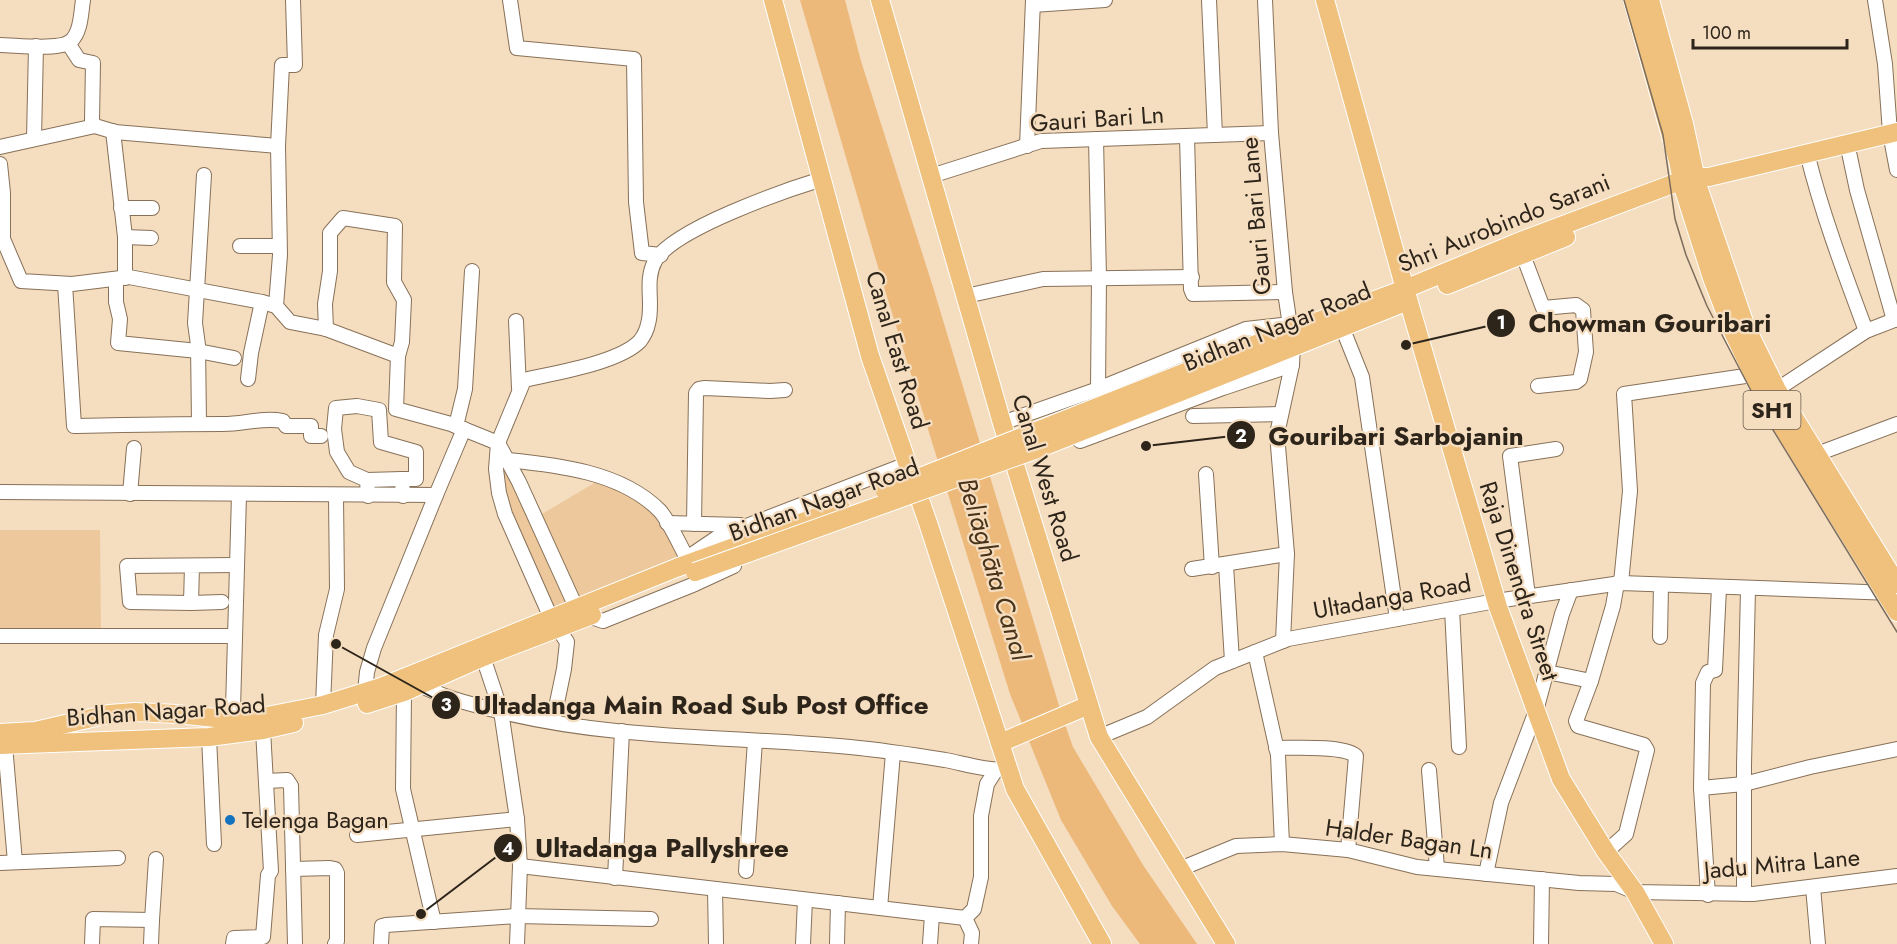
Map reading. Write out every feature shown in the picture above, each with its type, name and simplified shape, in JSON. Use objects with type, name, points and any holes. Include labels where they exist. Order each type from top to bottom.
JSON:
[{"type":"main road","name":"Canal East Road","points":[[773,0],[870,356],[1003,742],[1002,770],[1015,789],[1102,944]]},
{"type":"main road","name":"Canal West Road","points":[[880,0],[1086,706],[1099,737],[1226,944]]},
{"type":"main road","name":"Raja Dinendra Street","points":[[1325,0],[1407,295],[1496,601],[1561,779],[1606,852],[1635,892],[1664,944]]},
{"type":"main road","name":"SH1","points":[[1633,0],[1693,181],[1771,394],[1893,590]]},
{"type":"main road","name":"SH1","points":[[1650,0],[1684,124],[1712,278],[1752,375],[1771,394],[1816,453],[1893,590],[1897,612]]},
{"type":"main road","points":[[1693,181],[1894,133]]},
{"type":"main road","name":"Shri Aurobindo Sarani","points":[[1256,353],[1292,334],[1407,295],[1693,181]]},
{"type":"main road","name":"Bidhan Nagar Road","points":[[1292,334],[1342,327],[1407,295],[1523,255],[1693,181]]},
{"type":"main road","name":"Bidhan Nagar Road","points":[[2,741],[77,743],[209,737],[262,717],[323,705],[582,614],[687,565],[1256,353]]},
{"type":"main road","name":"Bidhan Nagar Road","points":[[687,565],[1040,448],[1256,353]]},
{"type":"main road","name":"Bidhan Nagar Road","points":[[2,741],[109,714],[135,712],[177,714],[236,727],[263,730],[323,718],[412,688],[554,624]]},
{"type":"main road","points":[[1003,742],[1086,706]]},
{"type":"street","points":[[0,45],[62,46],[68,43],[72,40],[79,25],[83,0]]},
{"type":"street","points":[[276,306],[279,246],[278,146],[282,65],[295,65],[293,0]]},
{"type":"street","points":[[510,0],[517,48],[634,59],[636,202],[642,253],[661,255]]},
{"type":"street","points":[[1027,146],[1033,2],[1105,0]]},
{"type":"street","points":[[1209,0],[1215,135]]},
{"type":"street","name":"Gauri Bari Lane","points":[[1265,0],[1271,134],[1285,292],[1292,334],[1292,365],[1277,434],[1287,554],[1283,641]]},
{"type":"street","points":[[1875,0],[1897,170]]},
{"type":"street","points":[[68,43],[79,60],[93,63],[92,121],[95,126]]},
{"type":"street","points":[[34,140],[36,46]]},
{"type":"street","points":[[0,147],[95,126],[113,131],[278,146]]},
{"type":"street","points":[[113,131],[125,237],[116,302],[120,319],[118,343],[198,351],[234,358]]},
{"type":"street","name":"Gauri Bari Ln","points":[[931,176],[1041,141],[1271,134]]},
{"type":"street","points":[[1187,136],[1191,289],[1193,294],[1285,292]]},
{"type":"street","points":[[1096,139],[1099,278],[1098,388]]},
{"type":"street","points":[[1771,394],[1866,331],[1895,320],[1857,190],[1847,143]]},
{"type":"street","points":[[1806,153],[1832,242],[1866,331]]},
{"type":"street","points":[[0,164],[3,193],[2,239],[21,281],[65,284],[121,278],[262,302],[276,306],[290,322],[326,329],[398,356]]},
{"type":"street","points":[[199,423],[198,351],[195,323],[204,174]]},
{"type":"street","points":[[553,722],[567,642],[554,624],[505,514],[498,493],[498,443],[519,390],[524,380],[591,364],[624,352],[641,340],[648,324],[650,280],[656,261],[668,248],[704,225],[762,200],[822,179]]},
{"type":"street","points":[[121,208],[152,208]]},
{"type":"street","points":[[326,329],[325,304],[330,271],[330,233],[344,218],[394,226],[394,282],[404,300],[402,342],[398,356],[396,409],[460,428],[498,443],[582,614],[603,621],[730,568],[919,498]]},
{"type":"street","points":[[125,237],[151,238]]},
{"type":"street","points":[[240,246],[279,246]]},
{"type":"street","points":[[1523,255],[1543,308],[1576,305],[1583,310],[1586,352],[1580,380],[1538,386]]},
{"type":"street","points":[[365,692],[367,672],[374,648],[436,495],[460,428],[465,389],[472,271]]},
{"type":"street","points":[[966,296],[1043,279],[1192,278]]},
{"type":"street","points":[[65,284],[74,426],[246,423],[267,418],[283,421],[286,426],[311,426],[311,436],[321,436]]},
{"type":"street","points":[[248,379],[251,352],[262,302]]},
{"type":"street","points":[[516,321],[519,390]]},
{"type":"street","points":[[1342,327],[1362,376],[1397,619]]},
{"type":"street","points":[[1002,423],[1246,330],[1292,334]]},
{"type":"street","points":[[1015,465],[1292,365]]},
{"type":"street","points":[[1606,852],[1626,834],[1647,750],[1644,745],[1578,726],[1576,721],[1591,681],[1619,583],[1630,491],[1624,394],[1752,375]]},
{"type":"street","points":[[694,524],[696,393],[699,389],[705,388],[785,390]]},
{"type":"street","points":[[357,406],[379,410],[381,442],[416,452],[416,479],[367,480],[349,472],[337,452],[334,429],[336,408],[357,406]]},
{"type":"street","points":[[1193,416],[1280,414]]},
{"type":"street","points":[[1816,453],[1897,424]]},
{"type":"street","points":[[130,494],[134,447]]},
{"type":"street","points":[[1528,596],[1510,456],[1556,449]]},
{"type":"street","points":[[507,460],[533,462],[586,472],[631,488],[660,511],[687,565],[718,537],[907,464]]},
{"type":"street","points":[[1206,474],[1232,661]]},
{"type":"street","points":[[402,479],[403,496]]},
{"type":"street","points":[[367,480],[368,496]]},
{"type":"street","points":[[0,492],[436,495]]},
{"type":"street","points":[[236,727],[233,709],[239,495]]},
{"type":"street","points":[[323,705],[326,635],[337,589],[336,496]]},
{"type":"street","points":[[667,523],[749,525]]},
{"type":"street","points":[[1192,569],[1287,554]]},
{"type":"street","points":[[222,602],[130,602],[127,566],[237,565]]},
{"type":"street","points":[[191,603],[192,566]]},
{"type":"street","name":"Ultadanga Road","points":[[1099,737],[1147,717],[1215,668],[1232,661],[1283,641],[1397,619],[1496,601],[1619,583],[1748,589],[1893,590]]},
{"type":"street","points":[[1660,636],[1661,585]]},
{"type":"street","points":[[1708,895],[1701,788],[1702,682],[1708,672],[1715,670],[1719,588]]},
{"type":"street","points":[[1744,894],[1748,589]]},
{"type":"street","points":[[1486,874],[1501,804],[1536,711],[1562,614],[1571,590]]},
{"type":"street","points":[[1452,609],[1459,747]]},
{"type":"street","points":[[0,636],[235,636]]},
{"type":"street","points":[[1255,652],[1276,748],[1282,844]]},
{"type":"street","points":[[483,657],[501,711],[517,819],[520,866],[517,944]]},
{"type":"street","points":[[1547,672],[1591,681]]},
{"type":"street","points":[[434,922],[403,789],[412,688],[553,722],[622,731],[851,747],[1002,770]]},
{"type":"street","points":[[233,944],[234,938],[263,937],[268,875],[271,871],[263,730]]},
{"type":"street","points":[[615,878],[622,731]]},
{"type":"street","points":[[209,737],[214,844]]},
{"type":"street","points":[[2,741],[15,862]]},
{"type":"street","points":[[746,872],[755,741]]},
{"type":"street","points":[[1276,748],[1325,748],[1353,753],[1356,756],[1348,850]]},
{"type":"street","points":[[1701,788],[1744,784],[1810,767],[1897,749]]},
{"type":"street","points":[[880,908],[893,753]]},
{"type":"street","points":[[965,918],[974,909],[981,877],[981,816],[987,784],[1002,770]]},
{"type":"street","points":[[1429,770],[1437,868]]},
{"type":"street","points":[[266,780],[287,780],[291,786],[295,944]]},
{"type":"street","points":[[357,835],[517,819]]},
{"type":"street","name":"Halder Bagan Ln","points":[[1180,869],[1236,846],[1282,844],[1348,850],[1417,867],[1579,883],[1616,884],[1635,892]]},
{"type":"street","points":[[0,863],[118,858]]},
{"type":"street","points":[[151,944],[156,858]]},
{"type":"street","points":[[520,866],[965,918]]},
{"type":"street","points":[[293,869],[330,868],[337,873],[337,941],[335,944]]},
{"type":"street","name":"Jadu Mitra Lane","points":[[1635,892],[1744,894],[1897,876]]},
{"type":"street","points":[[1541,944],[1542,879]]},
{"type":"street","points":[[1813,887],[1818,944]]},
{"type":"street","points":[[715,889],[716,944]]},
{"type":"street","points":[[803,944],[805,900]]},
{"type":"street","points":[[837,944],[838,903]]},
{"type":"street","points":[[930,944],[932,915]]},
{"type":"street","points":[[381,944],[382,926],[517,916],[651,919]]},
{"type":"street","points":[[965,918],[972,933],[971,944]]},
{"type":"street","points":[[92,944],[93,919],[153,920]]},
{"type":"shaded area","points":[[499,453],[572,609],[554,617],[510,523]]},
{"type":"shaded area","points":[[596,482],[629,493],[655,517],[680,559],[579,605],[537,517]]},
{"type":"shaded area","points":[[0,530],[100,530],[101,634],[0,634]]},
{"type":"water","name":"Beliāghāta Canal","points":[[800,0],[845,0],[861,61],[933,287],[1073,747],[1143,865],[1197,944],[1140,944],[1112,906],[1061,820],[1010,694],[880,274]]},
{"type":"tram line","points":[[1624,0],[1663,135],[1675,219],[1686,255],[1707,306],[1762,412],[1897,632]]},
{"type":"place","name":"Chowman Gouribari","points":[[1406,345]]},
{"type":"place","name":"Gouribari Sarbojanin","points":[[1146,446]]},
{"type":"place","name":"Ultadanga Main Road Sub Post Office","points":[[336,644]]},
{"type":"place","name":"Telenga Bagan","points":[[230,820]]},
{"type":"place","name":"Ultadanga Pallyshree","points":[[421,914]]}]
